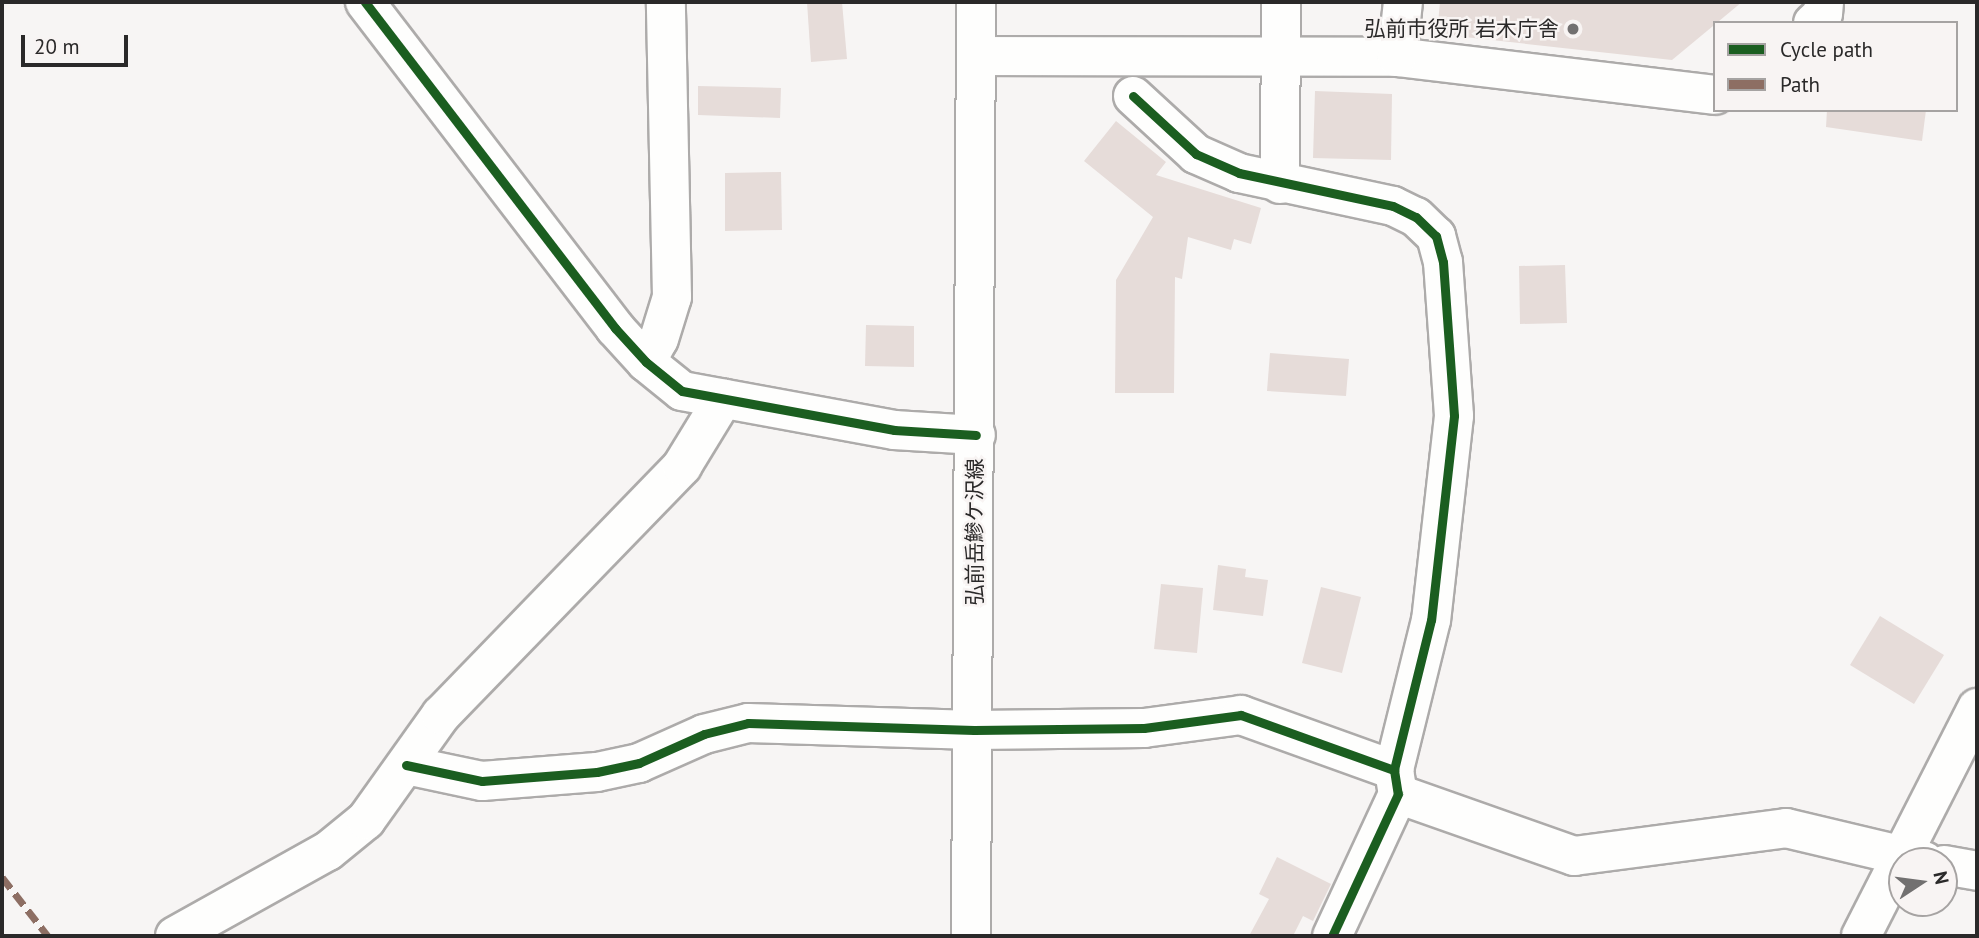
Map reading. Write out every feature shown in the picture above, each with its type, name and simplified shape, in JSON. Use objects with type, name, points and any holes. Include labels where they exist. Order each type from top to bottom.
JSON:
[{"type":"street","points":[[365,2],[646,362],[682,391],[894,430],[976,435]]},
{"type":"street","points":[[646,362],[659,339],[672,298],[666,2]]},
{"type":"street","name":"弘前岳鰺ケ沢線","points":[[971,936],[976,435],[976,2]]},
{"type":"street","points":[[1280,184],[1281,2]]},
{"type":"street","points":[[1397,57],[1403,2]]},
{"type":"street","points":[[1815,21],[1823,14],[1824,2]]},
{"type":"street","points":[[976,56],[1281,54],[1397,57],[1713,95]]},
{"type":"street","points":[[1132,96],[1196,154],[1280,184],[1393,206],[1416,216],[1436,236],[1443,262],[1454,416],[1431,620],[1396,782],[1332,936]]},
{"type":"street","points":[[175,936],[328,851],[366,820],[441,715],[674,475],[723,399]]},
{"type":"street","points":[[1918,847],[1977,708]]},
{"type":"street","points":[[406,765],[482,781],[597,772],[639,764],[704,734],[748,723],[974,730],[1144,727],[1241,715],[1574,856],[1786,828],[1888,853]]},
{"type":"street","points":[[1958,867],[1977,870]]},
{"type":"street","points":[[1861,936],[1888,896]]},
{"type":"building","points":[[807,2],[842,2],[847,59],[811,62]]},
{"type":"building","name":"弘前市役所 岩木庁舎","points":[[1440,2],[1742,2],[1719,21],[1713,21],[1713,26],[1672,60],[1437,34]]},
{"type":"building","points":[[698,86],[781,88],[780,118],[698,115]]},
{"type":"building","points":[[1315,91],[1392,94],[1391,160],[1313,158]]},
{"type":"building","points":[[1827,112],[1926,112],[1922,141],[1826,127]]},
{"type":"building","points":[[1116,121],[1166,162],[1156,175],[1261,208],[1251,244],[1234,239],[1231,250],[1188,237],[1182,279],[1175,277],[1174,393],[1115,393],[1116,280],[1153,217],[1084,161]]},
{"type":"building","points":[[781,172],[782,230],[725,231],[725,173]]},
{"type":"building","points":[[1565,265],[1567,323],[1520,324],[1519,266]]},
{"type":"building","points":[[866,325],[914,326],[914,367],[865,366]]},
{"type":"building","points":[[1270,353],[1349,359],[1346,396],[1267,391]]},
{"type":"building","points":[[1218,565],[1246,569],[1245,577],[1268,580],[1263,616],[1213,610]]},
{"type":"building","points":[[1161,584],[1203,588],[1197,653],[1154,649]]},
{"type":"building","points":[[1321,587],[1361,597],[1342,673],[1302,663]]},
{"type":"building","points":[[1880,616],[1944,655],[1914,704],[1850,665]]},
{"type":"building","points":[[1277,857],[1331,884],[1313,921],[1303,916],[1293,936],[1249,936],[1269,899],[1259,894]]},
{"type":"marked path","points":[[2,877],[48,936]]},
{"type":"cycle path","points":[[365,2],[615,328],[646,362],[682,391],[894,430],[976,435]]},
{"type":"cycle path","points":[[1133,96],[1196,154],[1239,173],[1393,206],[1416,217],[1436,236],[1443,262],[1454,416],[1431,620],[1394,770],[1398,794],[1332,936]]},
{"type":"cycle path","points":[[406,765],[482,781],[597,772],[639,763],[704,734],[748,723],[974,730],[1144,728],[1241,715],[1394,770]]},
{"type":"place","name":"弘前市役所 岩木庁舎","points":[[1573,29]]}]
